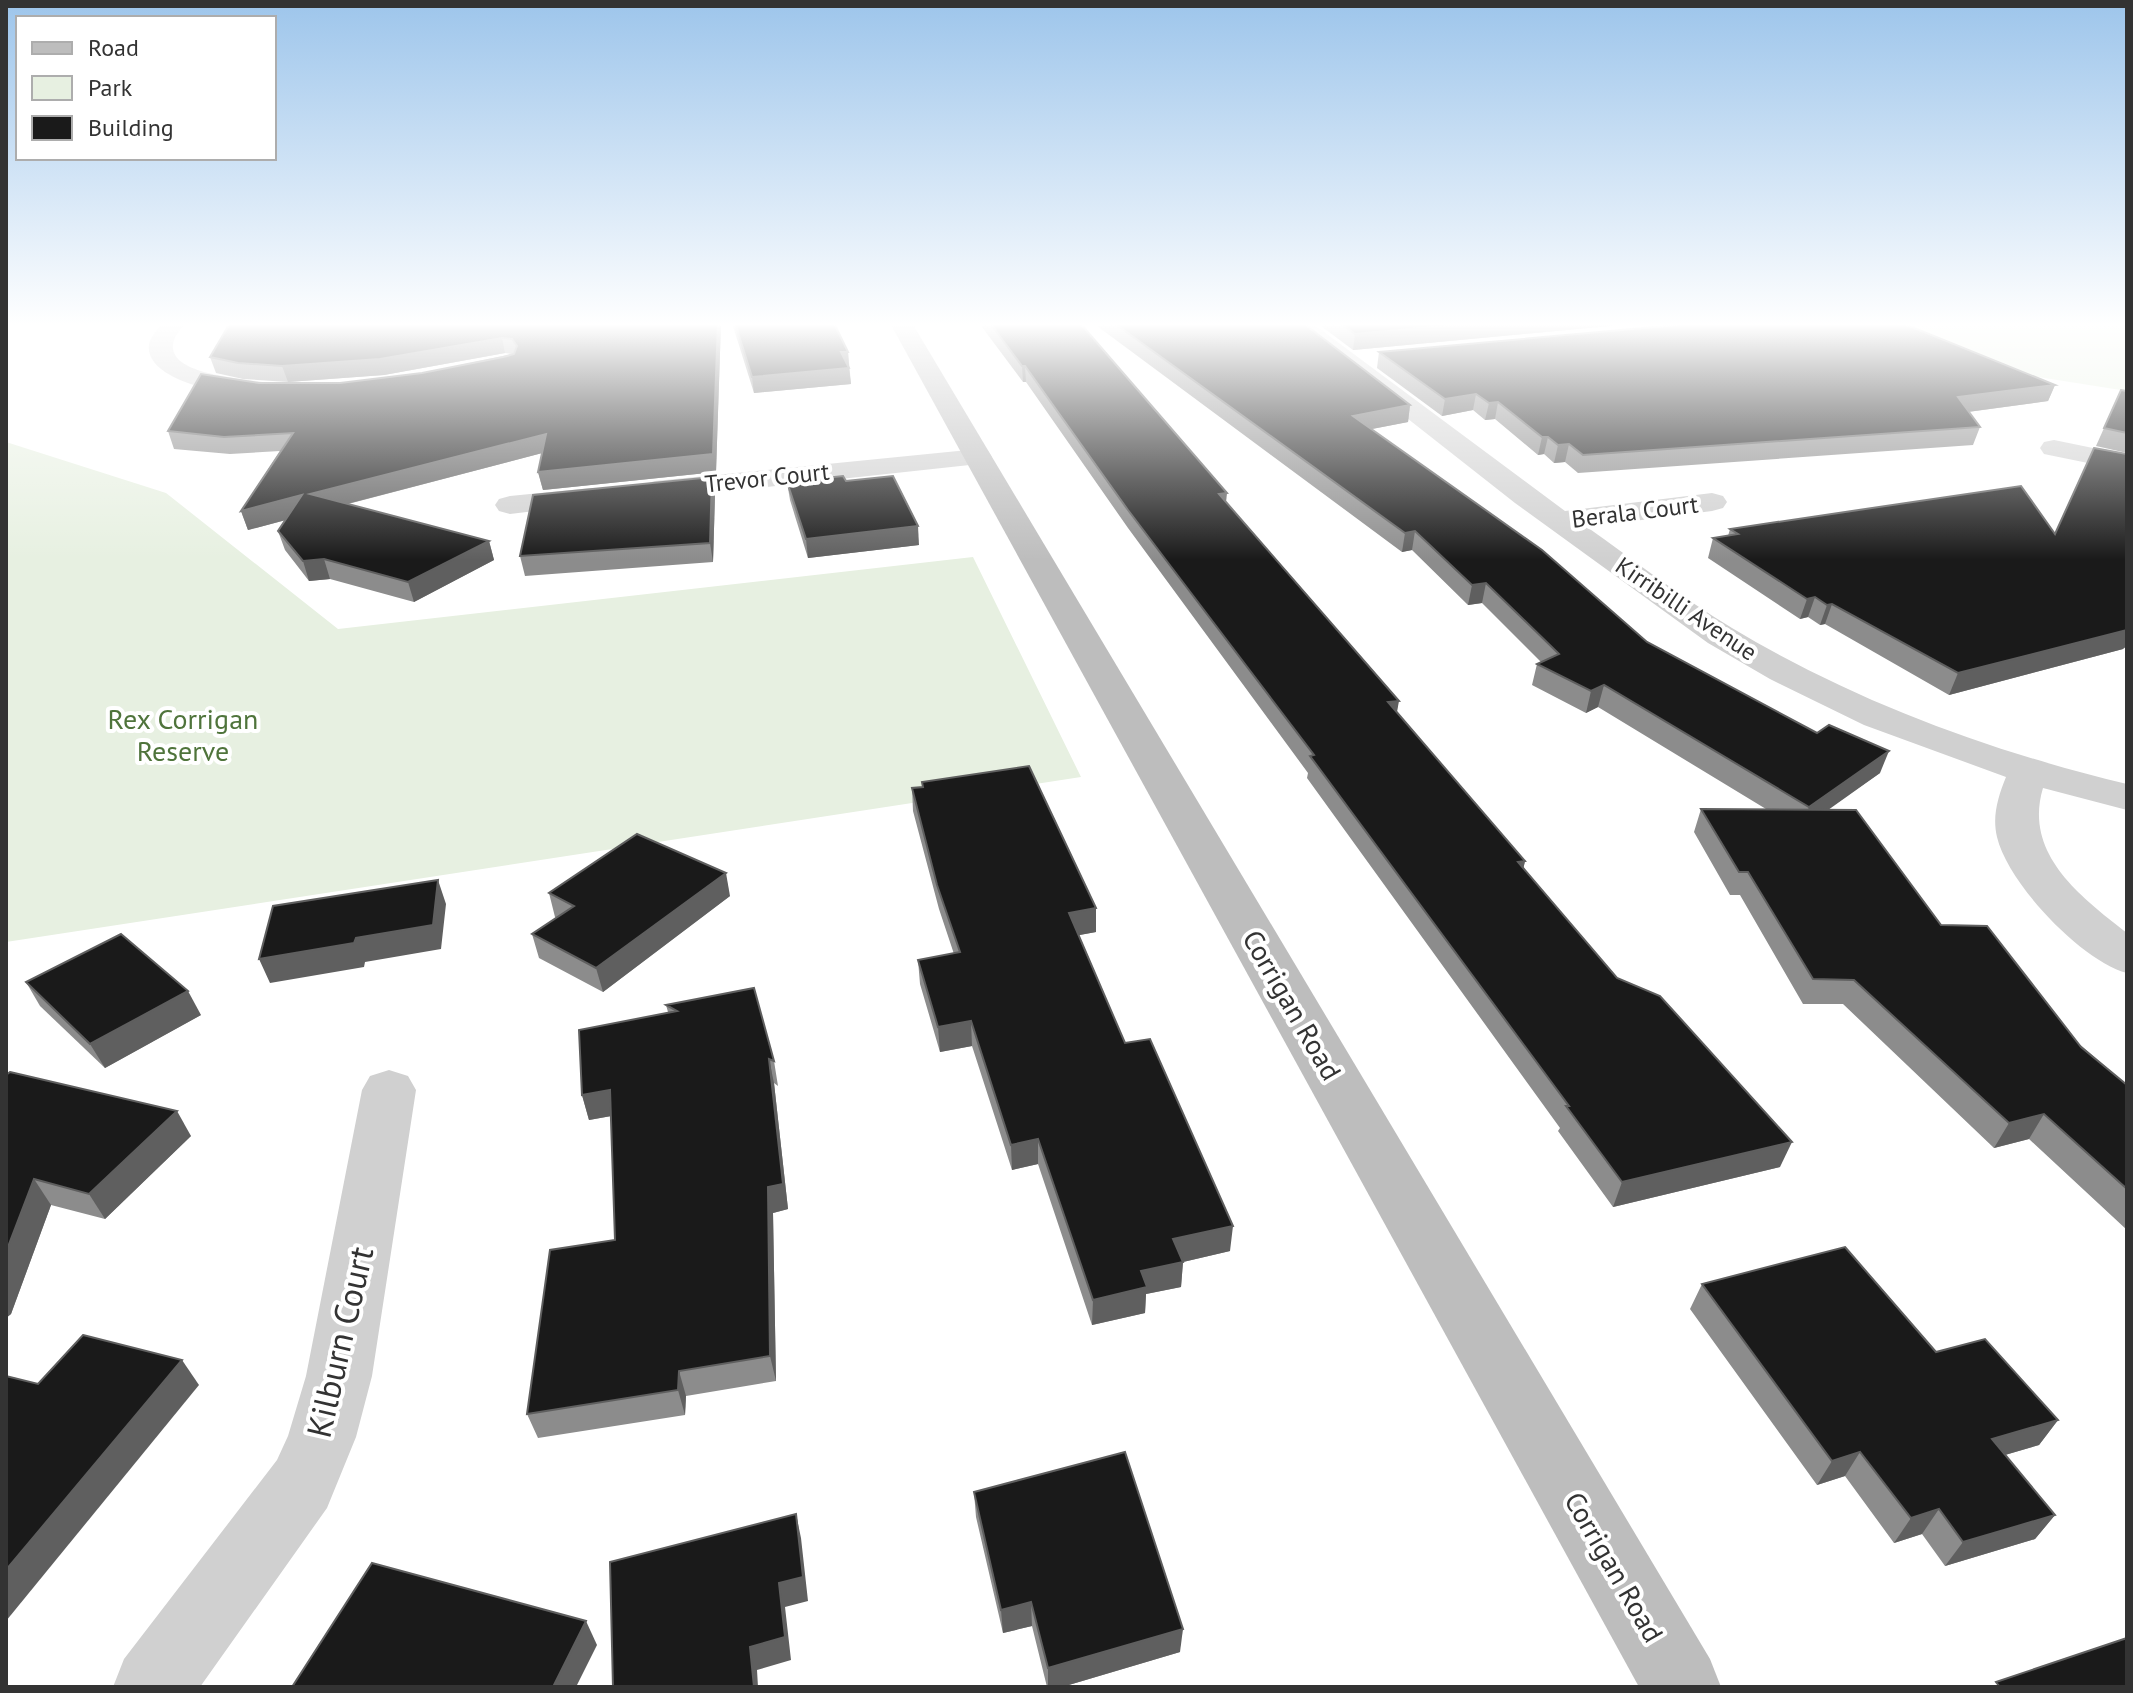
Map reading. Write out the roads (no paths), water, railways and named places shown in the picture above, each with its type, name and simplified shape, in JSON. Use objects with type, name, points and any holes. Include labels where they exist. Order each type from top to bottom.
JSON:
[{"type":"main road","name":"Corrigan Road","points":[[946,402],[1682,1687]]},
{"type":"street","name":"Kirribilli Avenue","points":[[1401,402],[1698,621],[1787,674],[1908,728],[2030,770],[2127,797]]},
{"type":"street","points":[[2054,448],[2127,463]]},
{"type":"street","name":"Trevor Court","points":[[510,505],[978,457]]},
{"type":"street","name":"Berala Court","points":[[1559,521],[1712,502]]},
{"type":"street","points":[[2030,770],[2021,791],[2016,820],[2021,844],[2031,865],[2052,892],[2083,922],[2127,957]]},
{"type":"street","name":"Kilburn Court","points":[[152,1687],[302,1484],[322,1437],[339,1376],[389,1090]]},
{"type":"park label","name":"Rex Corrigan Reserve","points":[[183,735]]}]
